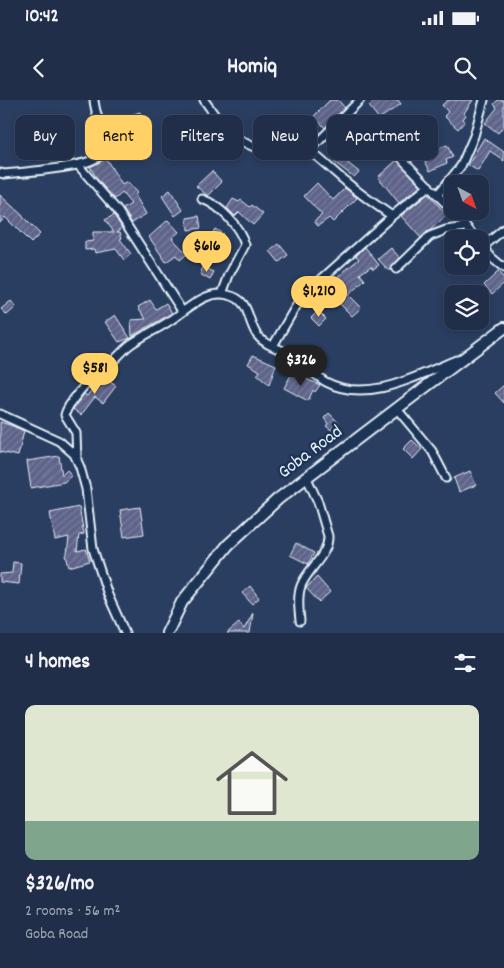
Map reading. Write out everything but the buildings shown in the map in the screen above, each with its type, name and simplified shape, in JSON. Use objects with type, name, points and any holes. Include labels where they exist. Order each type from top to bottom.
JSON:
[{"type":"main road","name":"Goba Road","points":[[167,633],[182,602],[228,545],[278,499],[463,358],[503,333]]},
{"type":"street","points":[[0,173],[5,174],[78,165],[92,160],[99,155],[103,148],[103,141],[94,100]]},
{"type":"street","points":[[204,100],[228,133],[253,146]]},
{"type":"street","points":[[317,143],[360,100]]},
{"type":"street","points":[[438,194],[461,166],[474,136],[484,100]]},
{"type":"street","points":[[317,158],[392,216]]},
{"type":"street","points":[[403,160],[444,201]]},
{"type":"street","points":[[78,165],[117,210],[182,311]]},
{"type":"street","points":[[273,346],[295,308],[307,292],[392,216],[429,186]]},
{"type":"street","points":[[202,199],[212,203],[224,215],[243,238],[246,245],[229,275],[222,294]]},
{"type":"street","points":[[461,220],[469,230]]},
{"type":"street","points":[[396,269],[430,236],[466,226]]},
{"type":"street","points":[[489,240],[504,229]]},
{"type":"street","points":[[489,255],[504,268]]},
{"type":"street","points":[[77,460],[76,434],[66,417],[67,409],[93,377],[115,360],[128,346],[207,297],[222,294],[240,300],[247,309],[258,335],[273,346],[296,358],[326,382],[359,390],[389,385],[463,358]]},
{"type":"street","points":[[397,408],[432,451],[446,478]]},
{"type":"street","points":[[0,414],[59,442],[72,452],[77,460],[86,489],[93,549],[108,595],[125,633]]},
{"type":"street","points":[[300,621],[299,597],[301,586],[311,568],[326,550],[328,541],[318,502],[307,478]]}]
